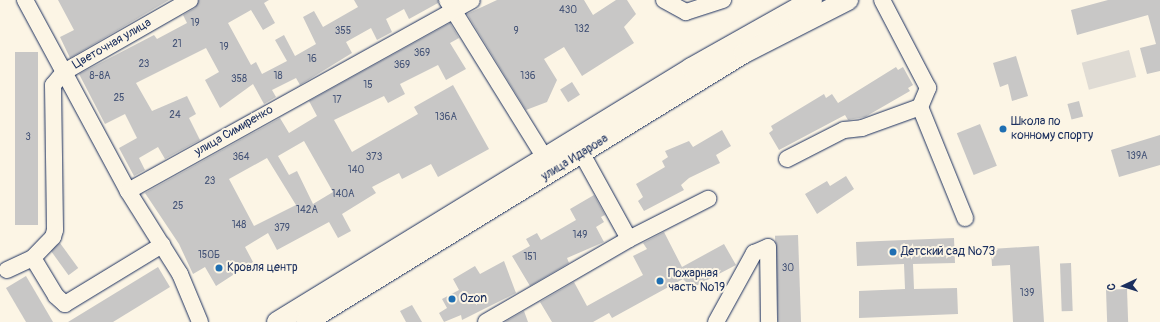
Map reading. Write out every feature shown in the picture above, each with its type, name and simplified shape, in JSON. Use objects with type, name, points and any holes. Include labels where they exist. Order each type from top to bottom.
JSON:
[{"type":"main road","name":"улица Идарова","points":[[277,322],[691,68],[812,0]]},
{"type":"main road","name":"улица Идарова","points":[[306,322],[582,154],[744,53],[848,0]]},
{"type":"street","name":"Цветочная улица","points":[[24,0],[64,72],[190,0]]},
{"type":"street","name":"улица Симиренко","points":[[128,191],[450,5],[472,0]]},
{"type":"street","points":[[664,0],[686,12],[723,0]]},
{"type":"street","points":[[882,0],[928,88],[920,107],[964,218]]},
{"type":"street","points":[[450,5],[545,158]]},
{"type":"street","points":[[7,270],[33,258],[53,237],[53,85],[64,72],[128,191],[180,274],[200,322]]},
{"type":"street","points":[[787,159],[844,130],[862,128],[920,107]]},
{"type":"street","points":[[582,154],[629,239]]},
{"type":"street","points":[[486,322],[629,239],[708,199]]},
{"type":"street","points":[[33,258],[56,296],[65,304],[162,245]]},
{"type":"street","points":[[716,322],[754,253],[768,247],[769,322]]},
{"type":"shaded area","points":[[1129,50],[1136,77],[1089,90],[1082,63]]},
{"type":"building","points":[[58,0],[169,0],[70,58],[60,37],[74,30]]},
{"type":"building","points":[[199,0],[269,0],[264,3],[275,23],[263,30],[251,10],[228,23],[251,65],[256,62],[262,74],[287,61],[275,40],[284,35],[295,56],[316,44],[303,17],[314,11],[323,27],[358,7],[354,0],[438,0],[438,3],[409,19],[404,9],[386,19],[392,32],[377,40],[371,28],[346,42],[352,53],[300,85],[296,78],[272,90],[276,97],[264,104],[253,84],[220,108],[205,80],[219,72],[206,48],[136,83],[152,111],[187,96],[196,114],[189,118],[200,140],[165,159],[158,147],[139,158],[145,170],[134,176],[119,148],[137,138],[125,114],[105,124],[79,74],[154,35],[157,39],[187,23],[183,15],[195,8]]},
{"type":"building","points":[[497,0],[584,0],[593,15],[616,0],[627,0],[636,14],[624,27],[634,43],[582,76],[564,47],[544,59],[557,80],[547,102],[526,110],[467,14]]},
{"type":"building","points":[[1108,0],[1160,0],[1160,71],[1147,74],[1140,48],[1156,44],[1148,15],[1077,35],[1071,10]]},
{"type":"building","points":[[450,23],[459,38],[450,43],[466,69],[446,80],[438,65],[400,84],[405,94],[388,103],[384,96],[334,120],[352,152],[418,114],[414,107],[453,85],[489,149],[438,177],[431,164],[402,179],[399,173],[372,187],[376,193],[342,214],[351,231],[338,238],[329,222],[277,250],[268,233],[245,247],[253,262],[216,286],[205,267],[193,274],[179,244],[145,193],[280,118],[289,133],[317,116],[309,101]],"holes":[[[304,141],[333,192],[313,204],[297,171],[289,175],[278,156]],[[267,158],[296,205],[254,226],[229,179]]]},
{"type":"building","points":[[15,52],[38,52],[38,225],[15,225]]},
{"type":"building","points":[[1016,56],[1028,96],[1012,101],[1008,84],[1000,87],[993,63]]},
{"type":"building","points":[[896,67],[898,70],[903,67],[913,85],[908,88],[910,91],[865,117],[848,120],[845,115],[779,150],[769,133],[773,130],[771,126],[824,94],[826,98],[832,94],[838,103]]},
{"type":"building","points":[[572,82],[580,95],[568,102],[560,89]]},
{"type":"building","points":[[1079,101],[1083,116],[1072,120],[1067,104]]},
{"type":"building","points":[[980,124],[997,166],[974,175],[957,133]]},
{"type":"building","points":[[722,130],[731,146],[716,155],[720,163],[689,178],[681,185],[684,190],[644,211],[638,201],[643,197],[636,184],[665,167],[662,161],[668,157],[665,151],[689,141],[693,147]]},
{"type":"building","points":[[1160,135],[1160,165],[1119,177],[1111,150]]},
{"type":"building","points":[[846,176],[854,189],[817,214],[805,194],[827,181],[830,186]]},
{"type":"building","points":[[594,195],[605,215],[601,217],[604,222],[596,227],[604,242],[567,258],[569,263],[530,286],[512,256],[530,246],[526,239],[537,233],[541,240],[576,220],[570,209]]},
{"type":"building","points":[[664,232],[682,267],[724,244],[736,265],[692,288],[683,279],[612,318],[609,313],[593,322],[552,322],[540,302],[574,282],[587,306],[643,275],[633,256],[647,249],[643,243]]},
{"type":"building","points":[[798,235],[801,322],[778,322],[775,236]]},
{"type":"building","points":[[954,238],[955,263],[913,264],[914,289],[957,288],[958,314],[859,318],[859,291],[905,289],[904,264],[857,266],[856,242]]},
{"type":"building","points":[[60,243],[78,268],[69,275],[50,250]]},
{"type":"building","points":[[1039,246],[1044,322],[1013,322],[1010,265],[992,266],[991,249]]},
{"type":"building","points":[[504,261],[516,293],[462,320],[461,315],[444,322],[439,313],[447,308],[442,299],[459,290],[453,279],[475,266],[480,274]]},
{"type":"building","points":[[1060,263],[1071,263],[1073,311],[1062,311]]},
{"type":"building","points":[[158,267],[170,287],[113,322],[68,322]]},
{"type":"building","points":[[26,276],[53,322],[26,322],[6,288]]},
{"type":"building","points":[[1127,289],[1128,322],[1107,322],[1106,290]]},
{"type":"building","points":[[412,305],[422,322],[406,322],[400,311]]},
{"type":"building","points":[[524,311],[528,322],[505,322]]},
{"type":"place","name":"Школа по конному спорту","points":[[1003,129]]},
{"type":"place","name":"Детский сад №73","points":[[893,252]]},
{"type":"place","name":"Кровля центр","points":[[219,268]]},
{"type":"place","name":"Пожарная часть №19","points":[[660,281]]},
{"type":"place","name":"Ozon","points":[[452,299]]}]
